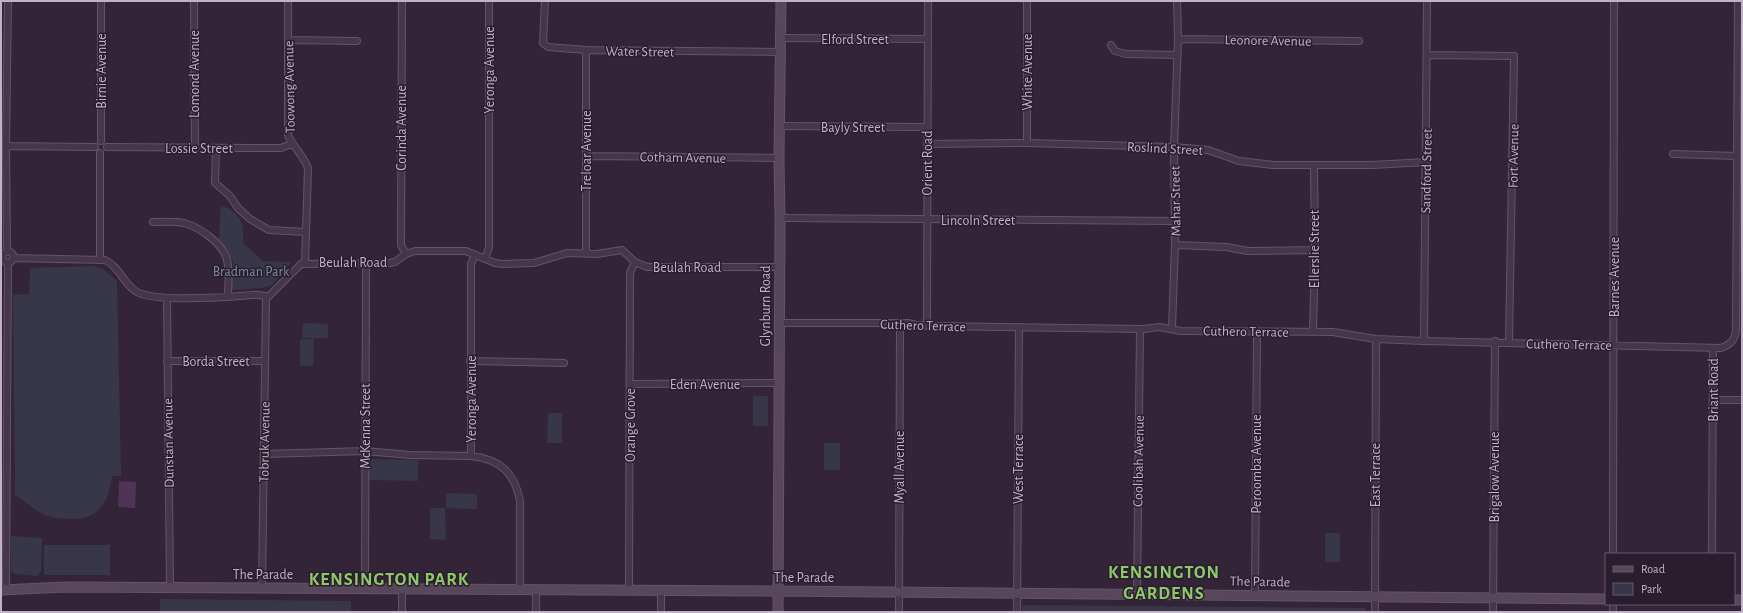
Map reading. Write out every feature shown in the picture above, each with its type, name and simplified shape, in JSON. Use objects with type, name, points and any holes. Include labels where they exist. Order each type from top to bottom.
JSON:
[{"type":"main road","name":"Glynburn Road","points":[[778,612],[779,126],[781,1]]},
{"type":"main road","name":"The Parade","points":[[3,589],[59,587],[402,588],[1605,599]]},
{"type":"street","points":[[8,1],[4,255],[4,261],[8,263]]},
{"type":"street","name":"Birnie Avenue","points":[[101,1],[102,141]]},
{"type":"street","name":"Lomond Avenue","points":[[194,1],[195,148]]},
{"type":"street","name":"Toowong Avenue","points":[[288,1],[288,135],[291,144],[302,155],[308,168],[305,263]]},
{"type":"street","name":"Corinda Avenue","points":[[402,1],[401,245],[406,254]]},
{"type":"street","name":"Yeronga Avenue","points":[[485,259],[489,247],[490,1]]},
{"type":"street","name":"Water Street","points":[[545,1],[543,43],[548,47],[586,50],[781,52]]},
{"type":"street","name":"Orient Road","points":[[927,326],[928,1]]},
{"type":"street","name":"White Avenue","points":[[1027,1],[1027,143]]},
{"type":"street","name":"Mahar Street","points":[[1172,328],[1175,245],[1174,147],[1178,56],[1177,1]]},
{"type":"street","name":"Sandford Street","points":[[1424,340],[1428,55],[1427,1]]},
{"type":"street","name":"Barnes Avenue","points":[[1613,553],[1614,1]]},
{"type":"street","name":"Briant Road","points":[[1712,553],[1714,400],[1713,348],[1721,348],[1729,345],[1734,339],[1736,331],[1739,223],[1738,1]]},
{"type":"street","name":"Elford Street","points":[[781,38],[928,39]]},
{"type":"street","name":"Leonore Avenue","points":[[1178,39],[1359,42]]},
{"type":"street","points":[[288,40],[357,41]]},
{"type":"street","points":[[1110,45],[1115,51],[1126,54],[1178,56]]},
{"type":"street","name":"Treloar Avenue","points":[[586,50],[586,252]]},
{"type":"street","name":"Fort Avenue","points":[[1428,55],[1514,56],[1509,342]]},
{"type":"street","name":"Bayly Street","points":[[779,126],[927,127]]},
{"type":"street","points":[[95,147],[98,142],[102,141],[105,143],[107,147],[105,151],[100,152]]},
{"type":"street","name":"Roslind Street","points":[[927,144],[1027,143],[1174,147],[1208,150],[1239,161],[1273,165],[1314,166],[1426,162]]},
{"type":"street","name":"Lossie Street","points":[[107,147],[276,148],[291,144]]},
{"type":"street","points":[[6,146],[95,147],[96,150],[100,152]]},
{"type":"street","points":[[216,148],[215,183],[230,196],[238,208],[250,219],[269,230],[306,232]]},
{"type":"street","points":[[1673,154],[1739,151]]},
{"type":"street","points":[[100,152],[100,260]]},
{"type":"street","name":"Cotham Avenue","points":[[586,156],[779,158]]},
{"type":"street","name":"Ellerslie Street","points":[[1313,332],[1315,250],[1314,166]]},
{"type":"street","name":"Lincoln Street","points":[[780,218],[1175,221]]},
{"type":"street","points":[[153,222],[184,223],[218,243],[228,261],[228,297]]},
{"type":"street","points":[[1175,245],[1226,247],[1248,252],[1315,250]]},
{"type":"street","name":"Beulah Road","points":[[266,296],[272,293],[298,266],[305,263],[390,263],[395,262],[406,254],[414,251],[466,251],[495,263],[534,263],[567,252],[604,253],[622,250],[634,262],[647,267],[779,267]]},
{"type":"street","points":[[4,255],[12,253],[14,258]]},
{"type":"street","name":"Yeronga Avenue","points":[[475,255],[471,264],[471,456],[480,457],[501,466],[511,475],[518,488],[520,501],[520,589]]},
{"type":"street","points":[[8,263],[14,258],[100,260],[110,262],[136,292],[151,297],[266,296]]},
{"type":"street","name":"Orange Grove","points":[[629,590],[630,273],[634,262]]},
{"type":"street","points":[[3,589],[4,312],[8,263]]},
{"type":"street","name":"McKenna Street","points":[[365,588],[366,263]]},
{"type":"street","name":"Tobruk Avenue","points":[[262,588],[266,296]]},
{"type":"street","name":"Dunstan Avenue","points":[[167,298],[170,588]]},
{"type":"street","name":"Cuthero Terrace","points":[[779,323],[900,323],[927,326],[1140,329],[1159,327],[1181,330],[1333,332],[1376,339],[1713,348]]},
{"type":"street","name":"Myall Avenue","points":[[899,612],[900,323]]},
{"type":"street","name":"West Terrace","points":[[1017,612],[1019,327]]},
{"type":"street","name":"Coolibah Avenue","points":[[1137,594],[1140,329]]},
{"type":"street","name":"Peroomba Avenue","points":[[1255,595],[1257,332]]},
{"type":"street","name":"East Terrace","points":[[1375,612],[1376,339]]},
{"type":"street","name":"Brigalow Avenue","points":[[1493,612],[1495,341]]},
{"type":"street","name":"Borda Street","points":[[167,361],[265,361]]},
{"type":"street","points":[[470,361],[564,363]]},
{"type":"street","name":"Eden Avenue","points":[[630,384],[779,384]]},
{"type":"street","points":[[1714,400],[1742,400]]},
{"type":"street","points":[[264,454],[365,451],[410,455],[471,456]]},
{"type":"street","points":[[402,588],[402,612]]},
{"type":"street","points":[[536,589],[536,612]]},
{"type":"street","points":[[660,590],[661,612]]},
{"type":"green space","name":"Bradman Park","points":[[221,206],[231,210],[240,220],[243,228],[243,243],[263,261],[292,262],[270,286],[231,290],[231,281],[233,279],[231,269],[233,267],[233,261],[228,250],[219,239]]},
{"type":"green space","points":[[95,266],[103,269],[117,281],[121,476],[112,476],[108,495],[100,509],[94,514],[77,519],[55,518],[39,512],[15,495],[13,295],[29,294],[30,268]]},
{"type":"green space","points":[[303,323],[328,324],[328,338],[302,338]]},
{"type":"green space","points":[[300,339],[314,339],[313,366],[300,366]]},
{"type":"green space","points":[[753,396],[768,396],[768,426],[753,426]]},
{"type":"green space","points":[[548,413],[562,413],[562,443],[547,443]]},
{"type":"green space","points":[[824,443],[840,443],[840,470],[824,470]]},
{"type":"green space","points":[[369,459],[418,460],[418,481],[369,480]]},
{"type":"green space","points":[[446,493],[477,494],[477,509],[446,508]]},
{"type":"green space","points":[[430,508],[445,508],[446,540],[430,539]]},
{"type":"green space","points":[[1325,533],[1340,533],[1340,562],[1325,562]]},
{"type":"green space","points":[[11,536],[42,538],[41,571],[38,576],[15,574],[11,571]]},
{"type":"green space","points":[[44,545],[110,545],[110,575],[44,575]]},
{"type":"green space","points":[[160,599],[351,601],[351,612],[160,612]]},
{"type":"green space","points":[[1022,605],[1366,608],[1366,612],[1022,612]]},
{"type":"shaded area","points":[[119,481],[136,482],[135,508],[118,507]]},
{"type":"district","name":"KENSINGTON PARK","points":[[389,579]]},
{"type":"district","name":"KENSINGTON GARDENS","points":[[1164,582]]}]
